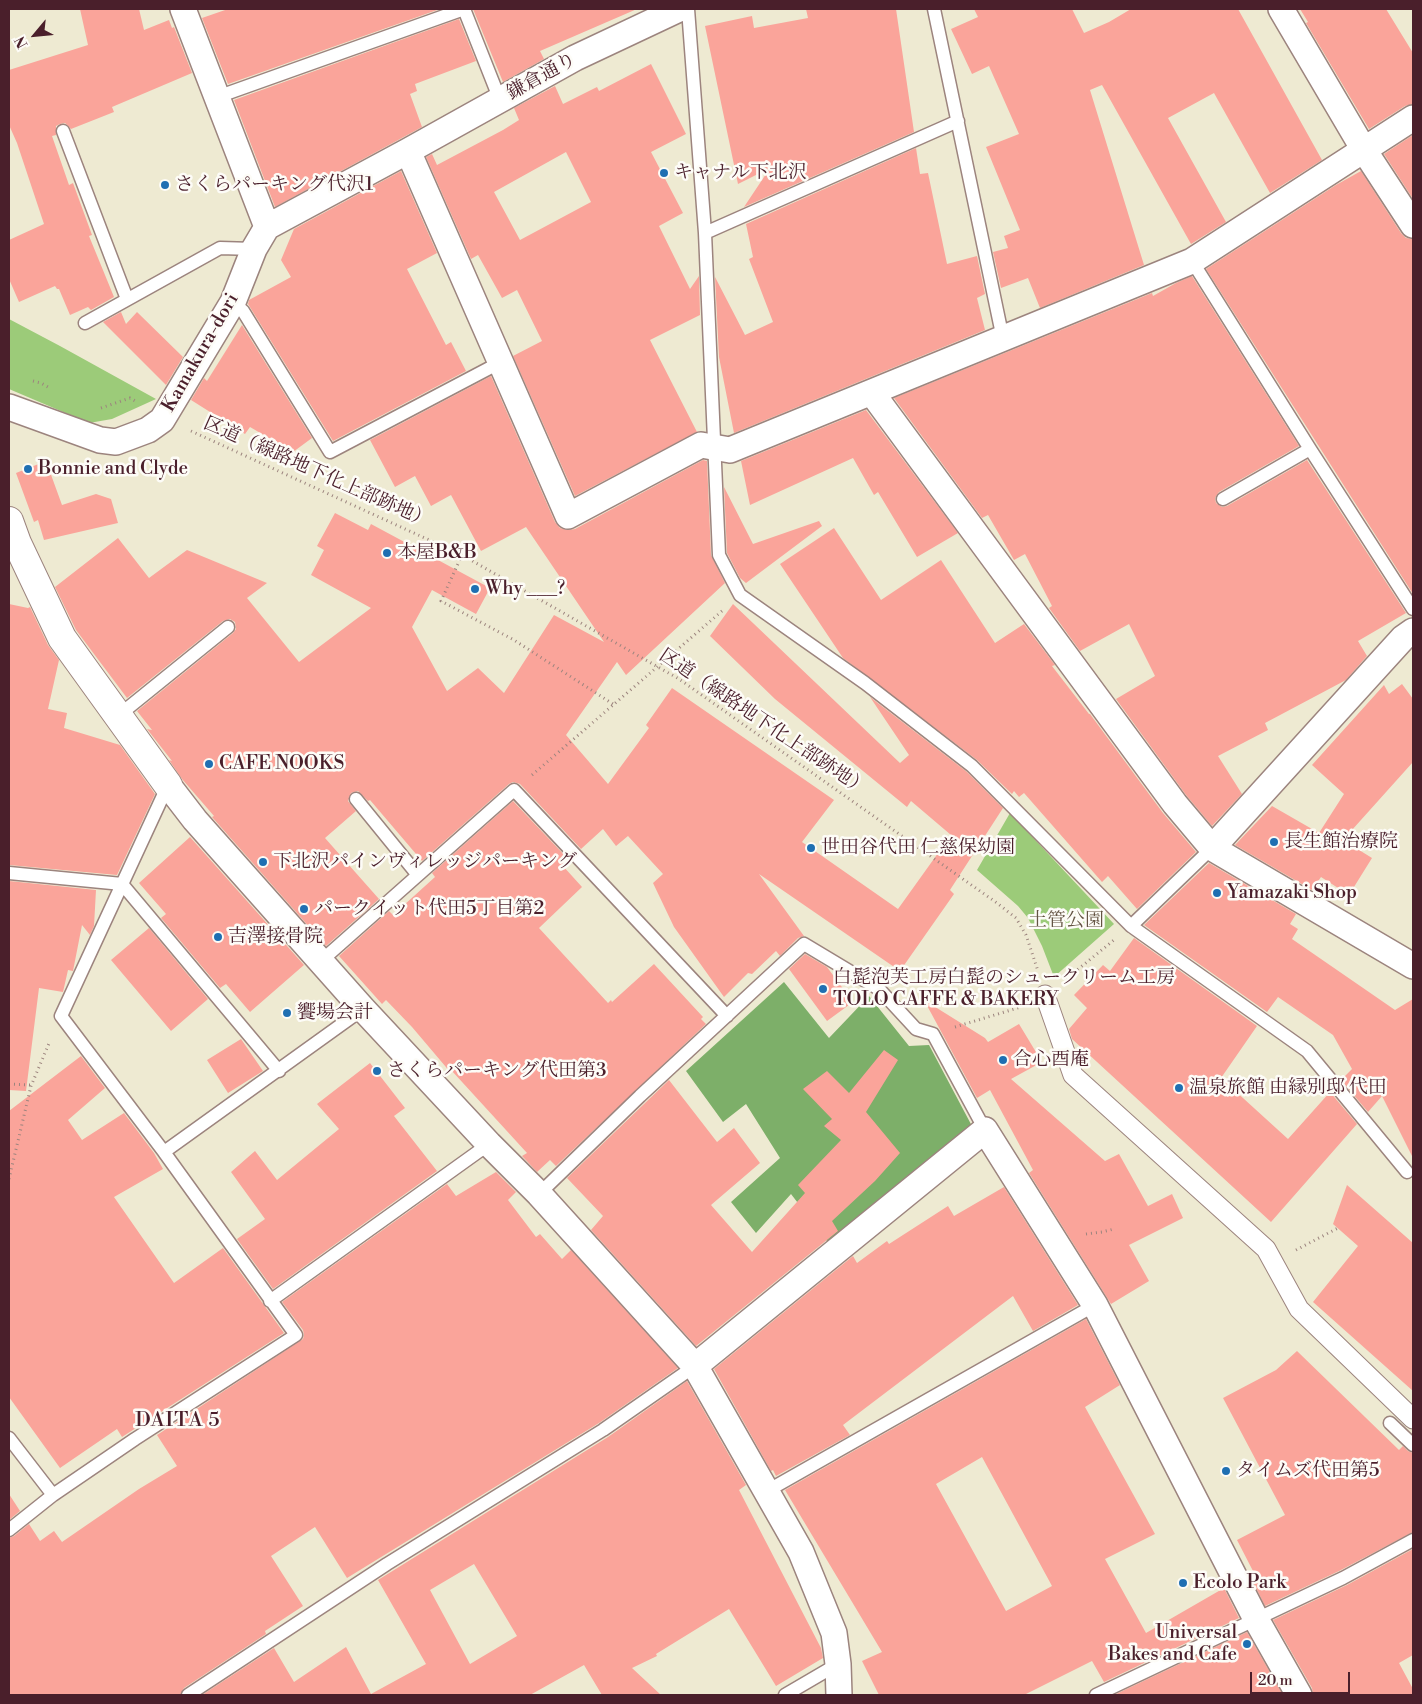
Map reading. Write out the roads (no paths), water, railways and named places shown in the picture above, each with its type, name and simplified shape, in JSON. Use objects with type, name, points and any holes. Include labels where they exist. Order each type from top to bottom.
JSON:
[{"type":"street","points":[[183,9],[267,228]]},
{"type":"street","name":"鎌倉通り","points":[[408,151],[575,58],[679,9]]},
{"type":"street","points":[[1281,9],[1364,150],[1413,226]]},
{"type":"street","points":[[408,151],[568,516],[702,445],[730,450],[1192,261],[1413,118]]},
{"type":"street","name":"Kamakura-dori","points":[[9,407],[100,440],[116,442],[148,430],[164,417],[233,302],[254,249],[267,228],[408,151]]},
{"type":"street","points":[[872,393],[1175,804],[1212,848],[1413,966]]},
{"type":"street","points":[[11,540],[62,638],[168,785],[196,820],[320,962],[489,1144],[539,1194],[695,1366],[801,1552],[834,1634],[838,1664],[839,1695]]},
{"type":"street","points":[[1212,848],[1408,638]]},
{"type":"street","points":[[1045,996],[1073,1075],[1266,1249],[1299,1310],[1413,1419]]},
{"type":"street","points":[[695,1366],[985,1130],[1094,1305],[1256,1619],[1299,1695]]},
{"type":"lane","points":[[217,97],[464,9],[500,100]]},
{"type":"lane","points":[[688,9],[705,233],[719,555],[740,595],[865,683],[972,766],[1131,926],[1307,1051],[1406,1172]]},
{"type":"lane","points":[[934,9],[1003,339]]},
{"type":"lane","points":[[705,233],[958,120]]},
{"type":"lane","points":[[63,131],[127,299]]},
{"type":"lane","points":[[85,323],[220,248],[254,249]]},
{"type":"lane","points":[[1192,261],[1413,609]]},
{"type":"lane","points":[[233,302],[243,311],[330,452],[501,362]]},
{"type":"lane","points":[[1223,499],[1310,449]]},
{"type":"lane","points":[[118,716],[228,627]]},
{"type":"lane","points":[[9,1530],[53,1495],[135,1439],[296,1335],[164,1152],[61,1016],[168,785]]},
{"type":"lane","points":[[320,962],[514,790],[727,1016]]},
{"type":"lane","points":[[356,799],[418,874]]},
{"type":"lane","points":[[1131,926],[1212,848]]},
{"type":"lane","points":[[9,873],[122,884],[279,1071]]},
{"type":"lane","points":[[539,1194],[640,1096],[804,944],[879,989],[916,1029],[933,1034],[985,1130]]},
{"type":"lane","points":[[164,1152],[363,1009]]},
{"type":"lane","points":[[270,1301],[489,1144]]},
{"type":"lane","points":[[767,1491],[1094,1305]]},
{"type":"lane","points":[[188,1695],[387,1564],[603,1430],[695,1366]]},
{"type":"lane","points":[[1390,1423],[1413,1445]]},
{"type":"lane","points":[[9,1438],[53,1495]]},
{"type":"lane","points":[[1096,1695],[1342,1578],[1413,1540]]},
{"type":"lane","points":[[785,1695],[838,1664]]},
{"type":"place","name":"キャナル下北沢","points":[[664,173]]},
{"type":"place","name":"さくらパーキング代沢1","points":[[165,185]]},
{"type":"place","name":"Bonnie and Clyde","points":[[28,469]]},
{"type":"place","name":"本屋B&B","points":[[387,553]]},
{"type":"place","name":"Why ___?","points":[[475,589]]},
{"type":"place","name":"CAFE NOOKS","points":[[209,764]]},
{"type":"place","name":"長生館治療院","points":[[1274,842]]},
{"type":"place","name":"世田谷代田 仁慈保幼園","points":[[811,848]]},
{"type":"place","name":"下北沢パインヴィレッジパーキング","points":[[263,862]]},
{"type":"place","name":"Yamazaki Shop","points":[[1217,893]]},
{"type":"place","name":"パークイット代田5丁目第2","points":[[304,909]]},
{"type":"place","name":"吉澤接骨院","points":[[218,937]]},
{"type":"place","name":"白髭泡芙工房白髭のシュークリーム工房 TOLO CAFFE & BAKERY","points":[[823,989]]},
{"type":"place","name":"饗場会計","points":[[287,1013]]},
{"type":"place","name":"合心酉庵","points":[[1003,1060]]},
{"type":"place","name":"さくらパーキング代田第3","points":[[377,1071]]},
{"type":"place","name":"温泉旅館 由縁別邸 代田","points":[[1179,1088]]},
{"type":"place","name":"タイムズ代田第5","points":[[1226,1471]]},
{"type":"place","name":"Ecolo Park","points":[[1183,1583]]},
{"type":"place","name":"Universal Bakes and Cafe","points":[[1247,1644]]},
{"type":"district","name":"DAITA 5","points":[[178,1421]]},
{"type":"park label","name":"土管公園","points":[[1066,921]]}]
